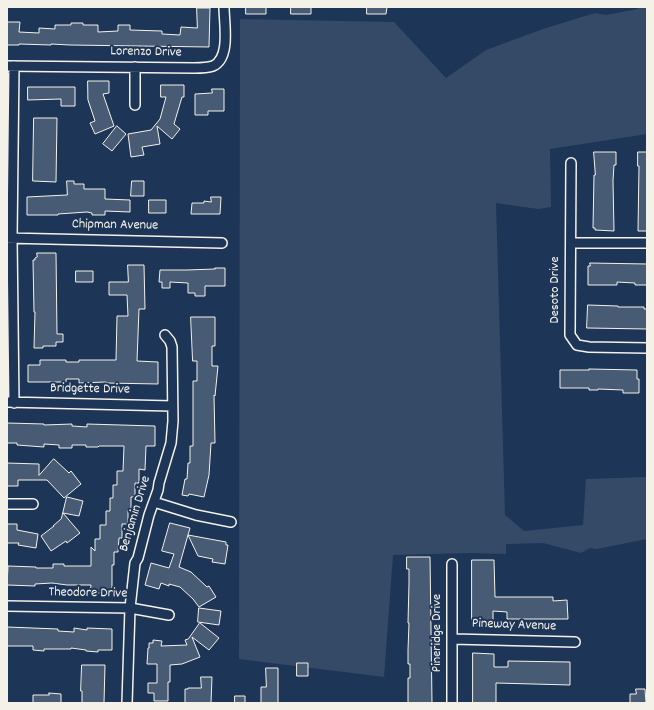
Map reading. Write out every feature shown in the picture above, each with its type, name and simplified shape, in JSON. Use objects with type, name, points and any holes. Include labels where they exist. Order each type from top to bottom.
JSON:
[{"type":"street","name":"Lorenzo Drive","points":[[11,66],[206,68],[217,64],[225,49],[224,7]]},
{"type":"street","points":[[11,66],[11,403]]},
{"type":"street","points":[[135,105],[136,67]]},
{"type":"street","name":"Desoto Drive","points":[[571,163],[570,335],[578,345],[589,347],[647,348]]},
{"type":"street","name":"Chipman Avenue","points":[[10,238],[222,243]]},
{"type":"street","points":[[571,242],[647,243]]},
{"type":"street","name":"Benjamin Drive","points":[[127,703],[130,608],[136,563],[171,443],[172,347],[170,341],[165,335]]},
{"type":"street","name":"Bridgette Drive","points":[[11,403],[172,406]]},
{"type":"street","points":[[154,502],[196,515],[230,522]]},
{"type":"street","points":[[7,504],[33,504]]},
{"type":"street","name":"Pineridge Drive","points":[[452,564],[452,703]]},
{"type":"street","name":"Theodore Drive","points":[[7,606],[130,608],[168,615]]},
{"type":"street","name":"Pineway Avenue","points":[[452,639],[575,642]]},
{"type":"shaded area","points":[[647,7],[647,134],[550,149],[551,207],[538,209],[496,203],[505,515],[524,531],[583,525],[586,479],[647,477],[647,539],[597,549],[590,548],[581,553],[543,543],[506,544],[506,554],[471,553],[393,555],[384,677],[239,659],[240,19],[394,22],[446,78],[486,50],[543,29],[595,13],[606,15]]},
{"type":"building","points":[[246,7],[266,7],[266,14],[246,14]]},
{"type":"building","points":[[291,7],[311,7],[311,14],[291,14]]},
{"type":"building","points":[[367,7],[387,7],[386,14],[367,14]]},
{"type":"building","points":[[197,8],[210,8],[209,47],[51,44],[7,45],[7,22],[20,22],[19,32],[39,33],[39,28],[55,29],[55,25],[83,23],[83,25],[98,25],[98,32],[118,31],[118,25],[130,25],[130,30],[162,31],[162,34],[180,35],[181,27],[197,28]]},
{"type":"building","points":[[88,81],[109,81],[109,93],[103,94],[114,126],[95,134],[90,123],[95,121],[88,100]]},
{"type":"building","points":[[161,85],[184,85],[184,97],[182,97],[174,124],[180,129],[172,139],[157,126],[160,144],[142,147],[144,155],[131,157],[128,134],[151,130],[160,119],[166,97],[161,97]]},
{"type":"building","points":[[28,87],[75,87],[75,106],[61,106],[61,99],[28,100]]},
{"type":"building","points":[[212,89],[224,89],[224,111],[208,111],[208,115],[195,115],[195,94],[212,93]]},
{"type":"building","points":[[34,118],[57,118],[56,182],[33,181]]},
{"type":"building","points":[[117,126],[126,134],[112,151],[103,144]]},
{"type":"building","points":[[594,152],[616,152],[616,165],[614,165],[613,181],[614,231],[595,230],[595,228],[593,228],[595,175]]},
{"type":"building","points":[[638,152],[647,152],[647,231],[638,231]]},
{"type":"building","points":[[67,181],[74,181],[74,184],[84,184],[84,189],[105,189],[105,199],[130,200],[130,212],[105,211],[105,215],[92,215],[92,213],[87,212],[58,215],[27,215],[27,197],[67,195]]},
{"type":"building","points":[[132,181],[144,181],[144,196],[131,196]]},
{"type":"building","points":[[211,197],[221,197],[220,214],[191,214],[192,203],[204,203],[204,201],[211,202]]},
{"type":"building","points":[[149,200],[166,200],[166,213],[149,213]]},
{"type":"building","points":[[37,253],[56,253],[57,334],[63,334],[63,342],[56,342],[56,346],[43,346],[43,348],[34,348],[35,312],[33,260],[37,257]]},
{"type":"building","points":[[590,263],[647,264],[647,285],[617,282],[617,285],[588,285],[588,266],[590,266]]},
{"type":"building","points":[[128,265],[144,265],[145,309],[139,309],[137,361],[158,362],[158,384],[106,382],[79,383],[79,379],[66,379],[66,382],[28,382],[28,365],[40,365],[40,360],[66,360],[66,362],[79,362],[79,360],[116,360],[117,316],[128,316],[127,295],[109,295],[109,282],[128,282]]},
{"type":"building","points":[[225,268],[225,286],[205,286],[205,296],[195,296],[195,293],[188,293],[188,283],[170,282],[170,288],[162,288],[162,282],[159,282],[160,270]]},
{"type":"building","points":[[76,271],[93,271],[93,282],[76,282]]},
{"type":"building","points":[[588,305],[644,307],[644,309],[647,309],[647,329],[587,328]]},
{"type":"building","points":[[191,317],[215,317],[215,346],[212,346],[212,366],[218,366],[215,396],[214,395],[215,443],[211,443],[209,475],[204,497],[189,494],[188,496],[182,495],[185,479],[187,479],[188,463],[190,463],[190,446],[193,446],[193,381],[197,381],[197,361],[193,361]]},
{"type":"building","points":[[560,370],[637,370],[637,379],[639,379],[639,393],[623,393],[623,390],[560,388]]},
{"type":"building","points":[[7,423],[44,425],[72,424],[72,426],[87,427],[87,424],[155,426],[155,446],[146,446],[145,470],[139,469],[139,483],[135,483],[135,497],[131,497],[131,510],[128,510],[128,524],[122,524],[122,538],[119,538],[118,552],[114,552],[114,565],[112,565],[112,593],[90,593],[91,585],[67,585],[52,583],[35,584],[35,586],[7,585],[8,566],[53,568],[53,564],[64,564],[64,566],[91,566],[91,547],[95,551],[95,539],[100,539],[100,525],[106,525],[106,511],[110,511],[110,498],[113,498],[113,485],[117,485],[117,471],[123,471],[124,446],[86,447],[86,445],[72,445],[72,448],[59,448],[59,445],[44,444],[44,447],[17,445],[17,443],[7,443]]},
{"type":"building","points":[[54,459],[69,473],[71,471],[81,484],[64,498],[47,480],[18,480],[18,486],[7,486],[7,463],[39,464],[39,475]]},
{"type":"building","points":[[67,497],[83,501],[79,516],[63,513],[80,533],[67,543],[66,541],[51,551],[41,536],[61,519]]},
{"type":"building","points":[[170,523],[190,528],[179,567],[191,572],[207,587],[209,586],[216,597],[199,607],[180,587],[169,584],[169,586],[161,583],[159,589],[145,585],[151,563],[169,568],[174,554],[162,551]]},
{"type":"building","points":[[7,524],[17,524],[17,530],[38,534],[36,548],[18,545],[19,543],[7,543]]},
{"type":"building","points":[[188,535],[226,542],[226,545],[228,545],[225,564],[212,562],[213,559],[198,556]]},
{"type":"building","points":[[407,557],[430,557],[432,703],[408,703],[408,678],[410,678],[410,664],[408,664],[409,569],[407,569]]},
{"type":"building","points":[[472,560],[494,560],[495,597],[553,597],[553,601],[567,600],[568,619],[507,619],[507,612],[493,611],[493,625],[472,625]]},
{"type":"building","points":[[199,608],[221,611],[219,625],[198,622]]},
{"type":"building","points":[[200,623],[219,638],[209,650],[192,637],[200,657],[182,664],[170,665],[168,701],[154,701],[154,693],[148,693],[148,683],[157,683],[157,664],[147,664],[149,643],[153,643],[153,640],[162,641],[161,646],[187,645],[185,640],[188,639]]},
{"type":"building","points":[[7,627],[58,629],[58,631],[74,632],[74,628],[87,630],[87,628],[112,629],[112,650],[98,650],[98,652],[71,648],[44,649],[44,651],[33,650],[33,646],[7,646]]},
{"type":"building","points":[[473,653],[494,654],[494,667],[508,667],[508,661],[570,662],[570,685],[496,683],[496,703],[473,703]]},
{"type":"building","points":[[297,663],[308,663],[308,676],[297,676]]},
{"type":"building","points":[[82,665],[105,665],[104,703],[82,703]]},
{"type":"building","points":[[266,668],[278,668],[278,703],[261,703],[261,687],[266,687]]},
{"type":"building","points":[[201,677],[212,677],[211,703],[185,703],[185,689],[201,688]]},
{"type":"building","points":[[636,689],[645,689],[646,703],[630,703],[630,694],[636,694]]},
{"type":"building","points":[[49,693],[61,694],[61,703],[33,703],[33,695],[49,695]]},
{"type":"building","points":[[235,696],[245,696],[245,703],[235,703]]}]
